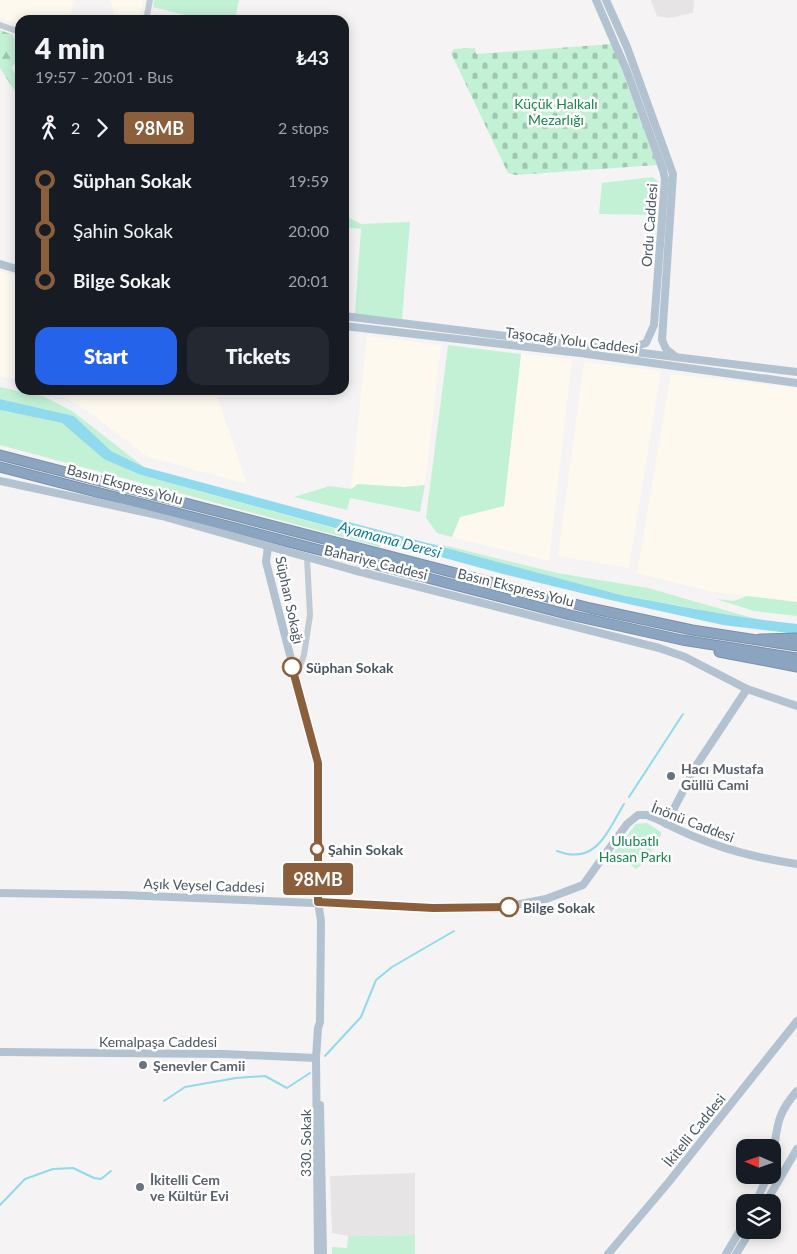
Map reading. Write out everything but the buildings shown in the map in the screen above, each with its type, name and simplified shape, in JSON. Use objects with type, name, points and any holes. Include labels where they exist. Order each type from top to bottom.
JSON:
[{"type":"highway","name":"Basın Ekspress Yolu","points":[[0,455],[590,608],[753,640],[797,646]]},
{"type":"highway","name":"Basın Ekspress Yolu","points":[[0,467],[528,605],[656,635],[797,658]]},
{"type":"highway","points":[[656,635],[682,645],[797,668]]},
{"type":"highway","points":[[753,640],[767,637],[797,638]]},
{"type":"main road","name":"Ordu Caddesi","points":[[596,0],[626,69],[665,179],[653,330],[649,339],[642,346],[618,351]]},
{"type":"main road","name":"Ordu Caddesi","points":[[606,0],[627,47],[673,174],[662,340],[666,349],[677,358]]},
{"type":"main road","points":[[0,264],[15,268]]},
{"type":"main road","name":"Taşocağı Yolu Caddesi","points":[[349,317],[444,334],[797,383]]},
{"type":"main road","name":"Taşocağı Yolu Caddesi","points":[[349,326],[526,340],[797,372]]},
{"type":"main road","name":"Bahariye Caddesi","points":[[0,481],[135,509],[307,558],[658,648],[692,660],[747,689],[797,706]]},
{"type":"main road","name":"Süphan Sokağı","points":[[268,546],[266,562],[314,748],[319,776],[318,912],[321,939],[320,1022],[316,1058],[318,1098]]},
{"type":"main road","points":[[666,824],[696,766],[747,689]]},
{"type":"main road","name":"İnönü Caddesi","points":[[638,815],[647,815],[717,847],[777,862],[797,864]]},
{"type":"main road","name":"Aşık Veysel Caddesi","points":[[0,893],[122,895],[495,908],[546,899],[583,885],[627,824],[638,815]]},
{"type":"main road","name":"İkitelli Caddesi","points":[[608,1254],[668,1183],[797,1020]]},
{"type":"main road","name":"Kemalpaşa Caddesi","points":[[0,1052],[232,1054],[316,1058]]},
{"type":"main road","points":[[774,1139],[780,1117],[797,1091]]},
{"type":"main road","name":"330. Sokak","points":[[318,1098],[318,1254]]},
{"type":"main road","name":"330. Sokak","points":[[318,1098],[322,1110],[323,1254]]},
{"type":"main road","points":[[771,1194],[797,1150]]},
{"type":"main road","points":[[781,1165],[789,1162]]},
{"type":"main road","points":[[726,1254],[736,1237]]},
{"type":"main road","points":[[736,1254],[745,1239]]},
{"type":"street","points":[[147,15],[150,0]]},
{"type":"street","points":[[0,26],[15,30]]},
{"type":"street","points":[[295,678],[304,655],[310,615],[307,558]]},
{"type":"shaded area","points":[[0,0],[75,0],[70,15],[15,15],[15,22],[0,18]]},
{"type":"shaded area","points":[[110,0],[143,0],[141,15],[114,15]]},
{"type":"shaded area","points":[[651,0],[694,0],[693,13],[669,18],[657,16]]},
{"type":"shaded area","points":[[0,271],[15,276],[15,379],[0,376]]},
{"type":"shaded area","points":[[367,336],[441,345],[425,485],[404,487],[358,484],[351,489]]},
{"type":"shaded area","points":[[521,354],[572,359],[549,561],[452,537],[460,517],[504,506]]},
{"type":"shaded area","points":[[584,362],[661,371],[629,568],[558,556]]},
{"type":"shaded area","points":[[671,374],[797,388],[797,602],[713,592],[637,573]]},
{"type":"shaded area","points":[[62,395],[217,395],[247,484],[148,457],[87,411]]},
{"type":"shaded area","points":[[415,1173],[415,1235],[348,1236],[332,1233],[330,1176]]},
{"type":"green space","points":[[154,0],[239,0],[236,15],[185,15],[153,7]]},
{"type":"green space","points":[[0,30],[13,35],[15,40],[15,64],[11,67],[15,74],[15,91],[0,68]]},
{"type":"green space","name":"Küçük Halkalı Mezarlığı","points":[[612,44],[657,165],[516,175],[508,173],[451,53],[454,49],[475,48],[476,54]]},
{"type":"green space","points":[[652,177],[659,182],[657,215],[599,214],[602,183]]},
{"type":"green space","points":[[349,218],[361,224],[410,222],[402,319],[355,314],[361,229],[349,228]]},
{"type":"green space","points":[[448,345],[521,354],[504,506],[460,517],[452,537],[437,533],[426,518]]},
{"type":"green space","points":[[0,387],[15,390],[15,395],[45,397],[72,411],[144,467],[111,451],[74,416],[0,399]]},
{"type":"green space","points":[[0,410],[62,423],[141,475],[380,541],[380,547],[0,445]]},
{"type":"green space","points":[[358,484],[404,487],[425,485],[420,512],[350,498],[347,510],[294,497],[330,486],[351,489]]},
{"type":"green space","points":[[419,542],[447,546],[557,573],[648,588],[763,621],[621,595]]},
{"type":"green space","points":[[747,596],[797,602],[797,616],[754,611],[716,599],[734,601]]},
{"type":"green space","name":"Ulubatlı Hasan Parkı","points":[[647,823],[661,832],[661,836],[643,864],[636,869],[614,852],[636,824]]},
{"type":"green space","points":[[415,1235],[415,1254],[332,1254],[332,1247],[347,1248],[348,1236]]},
{"type":"water","name":"Ayamama Deresi","points":[[0,399],[74,416],[111,451],[144,467],[621,595],[731,615],[797,624],[797,634],[723,625],[606,599],[503,574],[141,475],[104,459],[62,423],[0,410]]},
{"type":"waterway","points":[[629,797],[683,714]]},
{"type":"waterway","points":[[557,851],[582,854],[591,850],[606,835],[624,804]]},
{"type":"waterway","points":[[325,1056],[361,1017],[376,980],[392,967],[454,931]]},
{"type":"waterway","points":[[164,1101],[185,1087],[236,1078],[265,1076],[287,1088],[310,1073]]},
{"type":"waterway","points":[[0,1205],[25,1179],[53,1169],[73,1168],[94,1178],[101,1179],[111,1171]]},
{"type":"bus line","name":"98MB","points":[[292,667],[318,763],[318,902],[433,908],[509,907]]},
{"type":"place","name":"Süphan Sokak","points":[[292,667]]},
{"type":"place","name":"Hacı Mustafa Güllü Cami","points":[[671,776]]},
{"type":"place","name":"Şahin Sokak","points":[[317,849]]},
{"type":"place","name":"Bilge Sokak","points":[[509,907]]},
{"type":"place","name":"Şenevler Camii","points":[[143,1065]]},
{"type":"place","name":"İkitelli Cem ve Kültür Evi","points":[[140,1187]]}]
